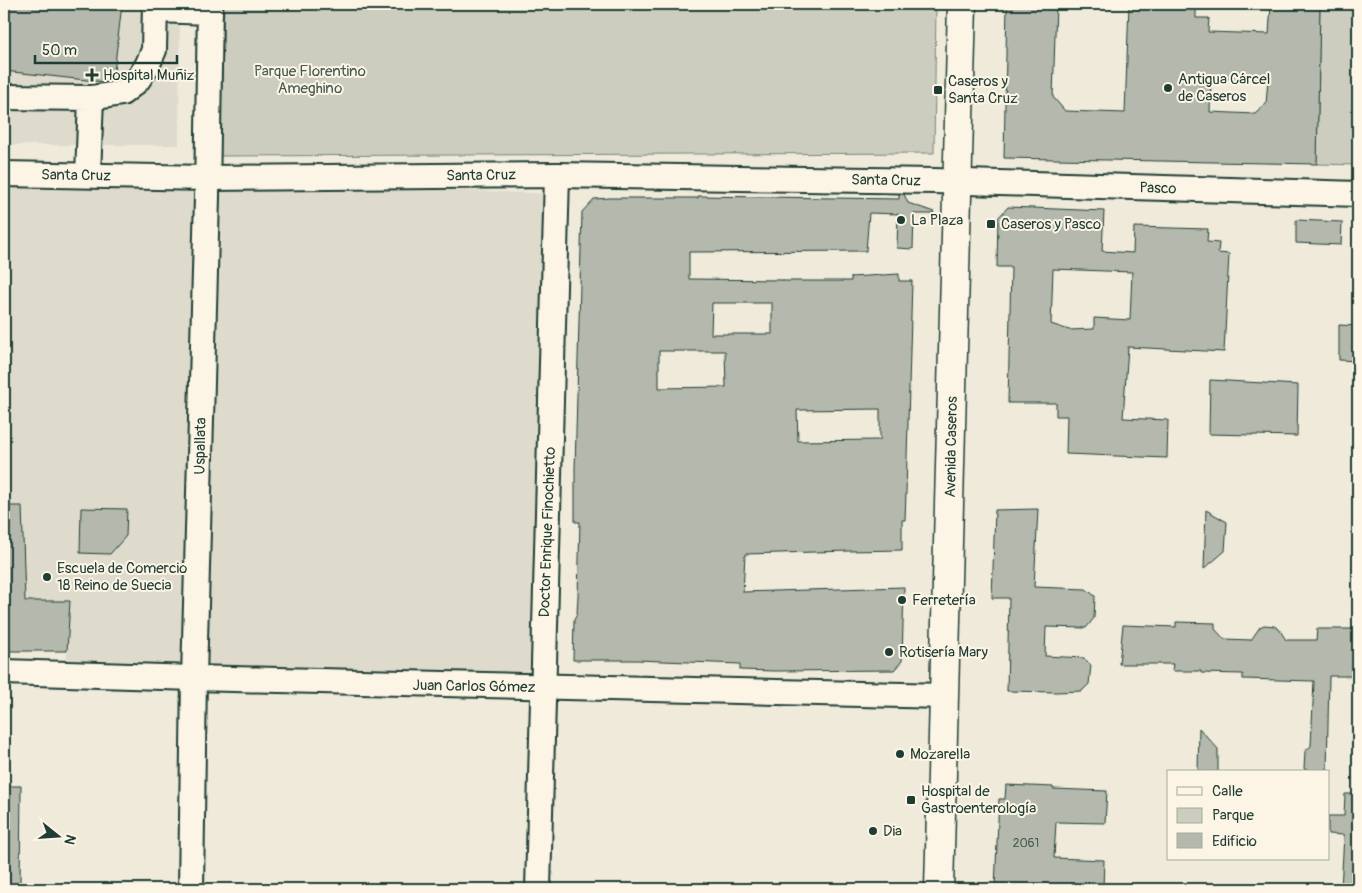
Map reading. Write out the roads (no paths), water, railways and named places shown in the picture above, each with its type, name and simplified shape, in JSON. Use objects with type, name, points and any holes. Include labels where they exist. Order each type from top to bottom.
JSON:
[{"type":"main road","name":"Avenida Caseros","points":[[939,889],[962,4]]},
{"type":"street","points":[[4,97],[92,98],[122,93],[137,81],[147,66],[154,50],[155,7],[210,8]]},
{"type":"street","name":"Uspallata","points":[[191,889],[194,678],[210,8]]},
{"type":"street","points":[[88,175],[92,98]]},
{"type":"street","name":"Santa Cruz","points":[[4,174],[206,178],[557,174],[958,182]]},
{"type":"street","name":"Doctor Enrique Finochietto","points":[[538,889],[557,174]]},
{"type":"street","name":"Pasco","points":[[958,182],[1358,194]]},
{"type":"street","name":"Juan Carlos Gómez","points":[[4,672],[944,696]]},
{"type":"place","name":"Hospital Muñiz","points":[[92,75]]},
{"type":"place","name":"Antigua Cárcel de Caseros","points":[[1168,88]]},
{"type":"place","name":"Caseros y Santa Cruz","points":[[938,90]]},
{"type":"place","name":"La Plaza","points":[[901,220]]},
{"type":"place","name":"Caseros y Pasco","points":[[991,224]]},
{"type":"place","name":"Escuela de Comercio 18 Reino de Suecia","points":[[47,577]]},
{"type":"place","name":"Ferretería","points":[[902,600]]},
{"type":"place","name":"Rotisería Mary","points":[[889,652]]},
{"type":"place","name":"Mozarella","points":[[900,754]]},
{"type":"place","name":"Hospital de Gastroenterología","points":[[911,800]]},
{"type":"place","name":"Dia","points":[[873,831]]},
{"type":"park label","name":"Parque Florentino Ameghino","points":[[310,80]]}]
